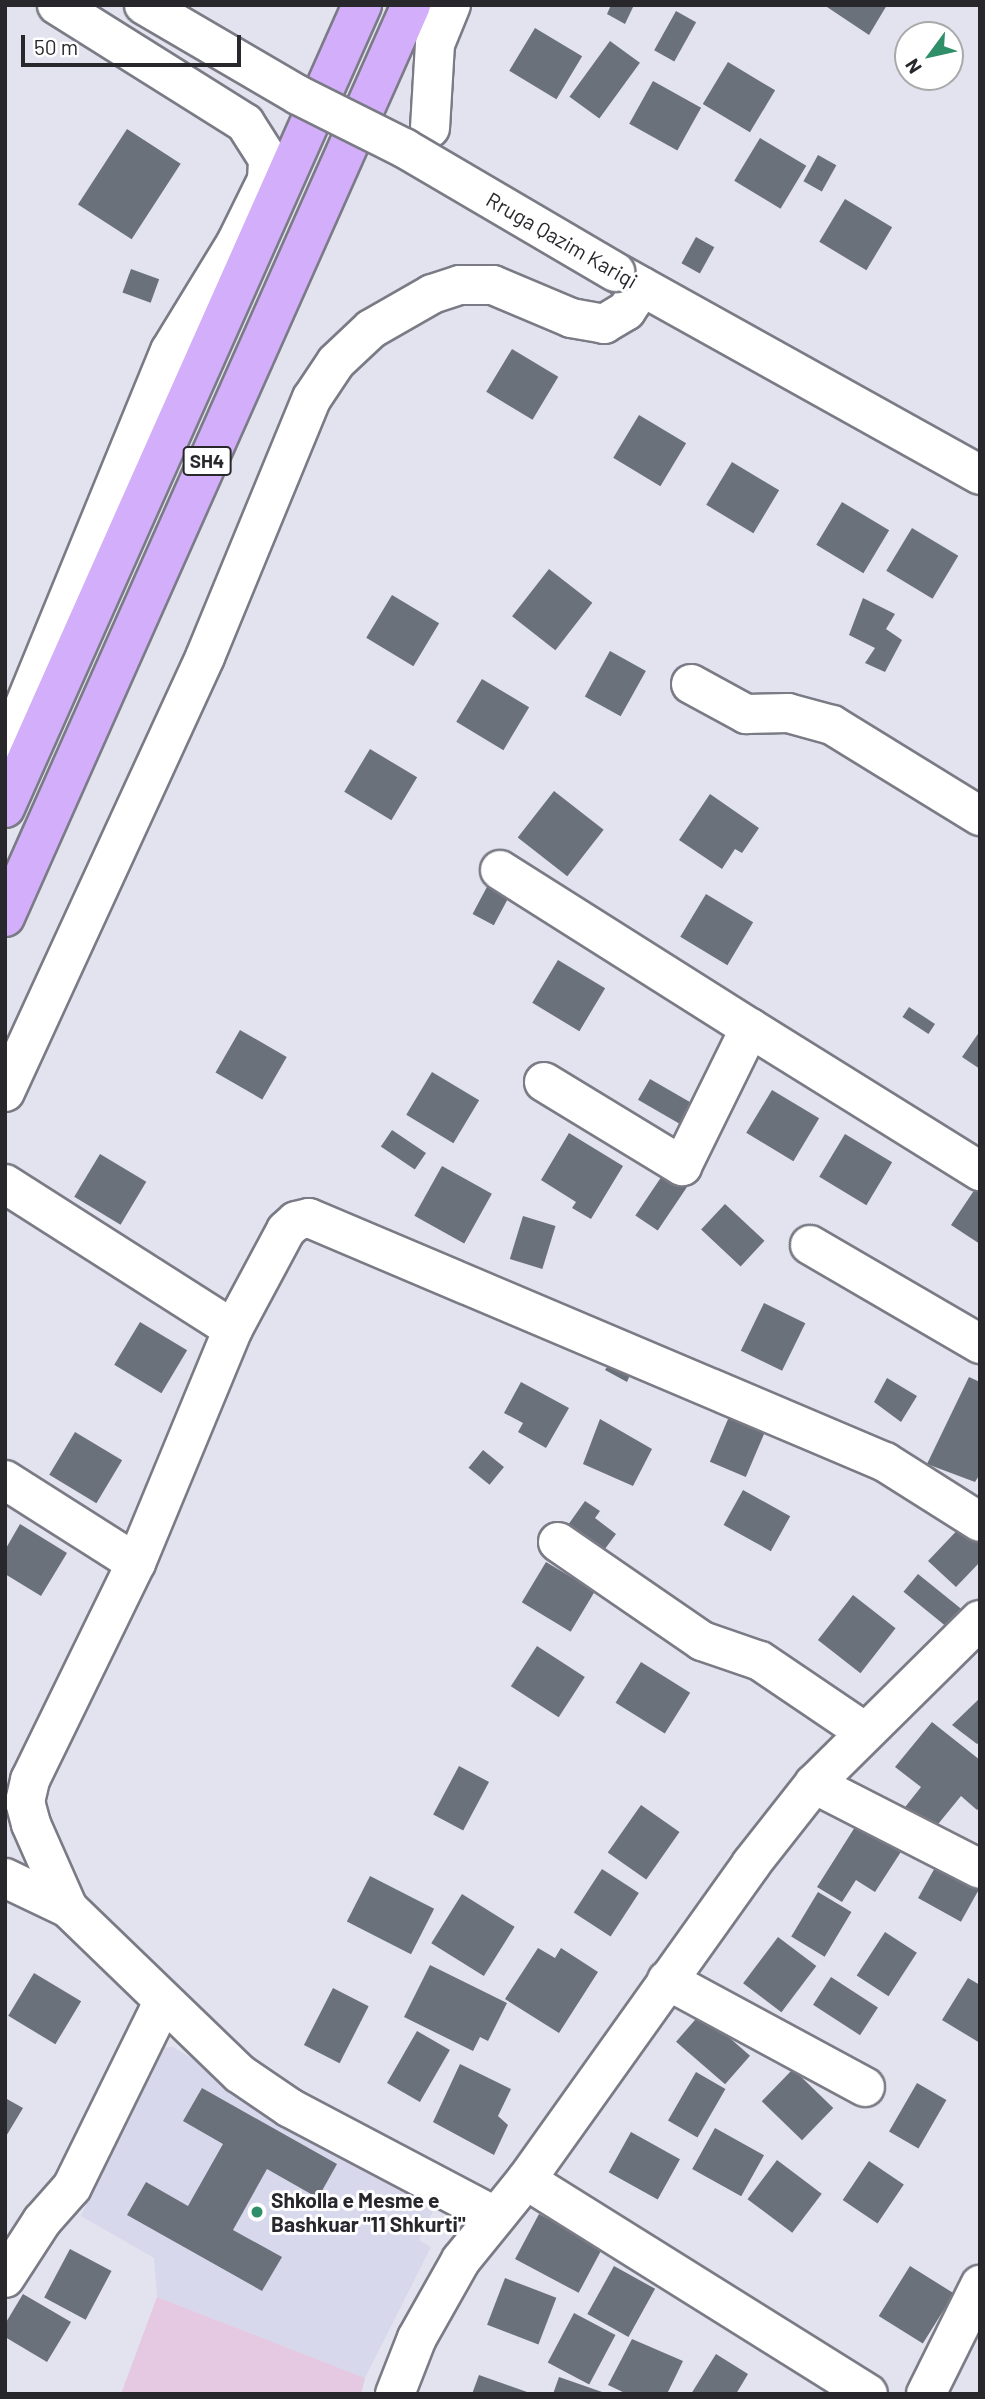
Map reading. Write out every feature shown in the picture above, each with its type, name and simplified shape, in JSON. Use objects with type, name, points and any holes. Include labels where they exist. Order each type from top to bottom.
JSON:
[{"type":"highway","name":"SH4","points":[[5,808],[362,5]]},
{"type":"highway","name":"SH4","points":[[5,917],[411,5]]},
{"type":"street","points":[[5,753],[170,351],[236,243],[267,180],[268,159],[245,123],[57,5]]},
{"type":"street","name":"Rruga Qazim Kariqi","points":[[144,5],[298,95],[383,136],[629,279],[980,475]]},
{"type":"street","points":[[430,128],[435,44],[451,5]]},
{"type":"street","points":[[5,1092],[205,657],[312,398],[336,362],[371,329],[432,294],[460,285],[493,285],[571,318],[604,324],[626,312],[629,279]]},
{"type":"street","points":[[691,684],[746,714],[788,713],[832,725],[980,816]]},
{"type":"street","points":[[500,870],[980,1171]]},
{"type":"street","points":[[544,1082],[682,1166],[750,1028]]},
{"type":"street","points":[[5,1184],[233,1329]]},
{"type":"street","points":[[68,1909],[25,1802],[30,1780],[136,1563],[233,1329],[286,1230],[309,1218],[885,1462],[980,1522]]},
{"type":"street","points":[[810,1245],[980,1344]]},
{"type":"street","points":[[5,1480],[136,1563]]},
{"type":"street","points":[[558,1542],[702,1641],[760,1661],[865,1732]]},
{"type":"street","points":[[395,2394],[436,2305],[461,2260],[526,2180],[667,1980],[814,1784],[980,1620]]},
{"type":"street","points":[[814,1784],[980,1869]]},
{"type":"street","points":[[5,1878],[68,1909],[230,2065],[290,2108],[495,2216]]},
{"type":"street","points":[[667,1980],[865,2087]]},
{"type":"street","points":[[5,2278],[42,2221],[72,2187],[163,2002]]},
{"type":"street","points":[[526,2180],[868,2394]]},
{"type":"street","points":[[926,2394],[980,2285]]},
{"type":"shaded area","name":"Shkolla e Mesme e Bashkuar \"11 Shkurti\"","points":[[173,2047],[435,2207],[419,2240],[431,2247],[365,2378],[157,2297],[154,2258],[81,2216],[153,2054],[160,2048]]},
{"type":"shaded area","points":[[157,2297],[365,2378],[361,2394],[121,2394]]},
{"type":"building","points":[[611,5],[634,5],[625,24],[607,14]]},
{"type":"building","points":[[824,5],[887,5],[869,35]]},
{"type":"building","points":[[676,11],[696,22],[674,62],[654,50]]},
{"type":"building","points":[[535,28],[582,56],[556,99],[509,71]]},
{"type":"building","points":[[610,41],[640,63],[599,119],[569,97]]},
{"type":"building","points":[[728,62],[775,90],[750,132],[703,104]]},
{"type":"building","points":[[653,81],[701,108],[677,151],[629,124]]},
{"type":"building","points":[[127,129],[181,164],[132,239],[78,204]]},
{"type":"building","points":[[760,138],[806,166],[781,209],[734,181]]},
{"type":"building","points":[[818,155],[836,165],[822,191],[803,181]]},
{"type":"building","points":[[845,199],[892,227],[866,270],[819,242]]},
{"type":"building","points":[[696,237],[714,247],[700,273],[681,263]]},
{"type":"building","points":[[131,269],[159,279],[151,303],[122,292]]},
{"type":"building","points":[[512,349],[558,377],[533,420],[486,392]]},
{"type":"building","points":[[639,415],[686,443],[660,486],[613,458]]},
{"type":"building","points":[[732,462],[779,490],[753,533],[706,505]]},
{"type":"building","points":[[842,502],[889,530],[863,573],[816,545]]},
{"type":"building","points":[[912,528],[958,556],[933,599],[886,571]]},
{"type":"building","points":[[549,569],[592,603],[555,650],[512,616]]},
{"type":"building","points":[[392,595],[439,623],[413,666],[366,638]]},
{"type":"building","points":[[863,598],[895,614],[886,629],[902,640],[885,672],[865,663],[875,648],[849,635]]},
{"type":"building","points":[[610,651],[646,671],[621,716],[585,696]]},
{"type":"building","points":[[482,679],[529,707],[503,750],[456,722]]},
{"type":"building","points":[[370,749],[417,777],[391,820],[344,792]]},
{"type":"building","points":[[554,791],[604,830],[567,876],[518,837]]},
{"type":"building","points":[[710,794],[759,828],[742,853],[735,849],[722,869],[679,840]]},
{"type":"building","points":[[489,883],[510,894],[494,925],[473,914]]},
{"type":"building","points":[[706,894],[753,922],[727,965],[680,937]]},
{"type":"building","points":[[558,960],[605,988],[579,1031],[532,1003]]},
{"type":"building","points":[[909,1007],[935,1024],[928,1034],[902,1017]]},
{"type":"building","points":[[240,1030],[287,1057],[262,1099],[216,1072]]},
{"type":"building","points":[[980,1031],[980,1069],[962,1057]]},
{"type":"building","points":[[432,1072],[479,1100],[453,1143],[406,1115]]},
{"type":"building","points":[[650,1079],[695,1105],[683,1126],[638,1100]]},
{"type":"building","points":[[772,1090],[819,1118],[793,1161],[746,1133]]},
{"type":"building","points":[[392,1130],[426,1153],[415,1170],[381,1147]]},
{"type":"building","points":[[569,1133],[623,1166],[591,1219],[572,1208],[576,1202],[541,1180]]},
{"type":"building","points":[[845,1134],[892,1162],[866,1205],[819,1177]]},
{"type":"building","points":[[100,1154],[146,1182],[121,1225],[74,1197]]},
{"type":"building","points":[[670,1164],[692,1179],[658,1230],[635,1215]]},
{"type":"building","points":[[442,1166],[492,1194],[464,1243],[414,1216]]},
{"type":"building","points":[[975,1189],[980,1193],[980,1244],[951,1225]]},
{"type":"building","points":[[725,1204],[764,1241],[741,1266],[701,1230]]},
{"type":"building","points":[[523,1216],[556,1226],[542,1269],[510,1259]]},
{"type":"building","points":[[764,1303],[805,1323],[782,1371],[741,1351]]},
{"type":"building","points":[[140,1322],[187,1350],[161,1393],[114,1365]]},
{"type":"building","points":[[615,1355],[634,1366],[627,1382],[605,1370]]},
{"type":"building","points":[[969,1377],[980,1382],[980,1474],[975,1482],[927,1464]]},
{"type":"building","points":[[887,1378],[917,1396],[901,1422],[874,1402]]},
{"type":"building","points":[[521,1382],[569,1408],[546,1448],[518,1432],[523,1423],[504,1413]]},
{"type":"building","points":[[731,1412],[767,1427],[746,1477],[710,1462]]},
{"type":"building","points":[[600,1419],[652,1449],[633,1486],[583,1464]]},
{"type":"building","points":[[75,1432],[122,1460],[96,1503],[49,1475]]},
{"type":"building","points":[[483,1450],[504,1467],[490,1485],[469,1468]]},
{"type":"building","points":[[743,1490],[790,1516],[771,1551],[724,1525]]},
{"type":"building","points":[[585,1501],[600,1511],[595,1518],[616,1534],[599,1557],[563,1532]]},
{"type":"building","points":[[966,1521],[980,1534],[980,1562],[956,1587],[928,1561]]},
{"type":"building","points":[[20,1524],[67,1553],[41,1596],[5,1574],[5,1550]]},
{"type":"building","points":[[546,1562],[595,1591],[571,1632],[522,1602]]},
{"type":"building","points":[[918,1574],[961,1609],[946,1626],[904,1592]]},
{"type":"building","points":[[853,1595],[896,1628],[860,1673],[818,1640]]},
{"type":"building","points":[[537,1646],[585,1677],[559,1717],[511,1686]]},
{"type":"building","points":[[641,1662],[690,1693],[665,1733],[616,1703]]},
{"type":"building","points":[[980,1698],[980,1742],[977,1744],[952,1725]]},
{"type":"building","points":[[932,1722],[980,1760],[980,1807],[977,1810],[961,1796],[930,1834],[902,1811],[921,1787],[895,1767]]},
{"type":"building","points":[[459,1766],[489,1782],[463,1831],[433,1815]]},
{"type":"building","points":[[641,1805],[680,1832],[646,1879],[608,1853]]},
{"type":"building","points":[[862,1816],[906,1844],[875,1892],[856,1880],[842,1902],[817,1887]]},
{"type":"building","points":[[937,1864],[980,1888],[961,1922],[918,1898]]},
{"type":"building","points":[[602,1869],[639,1893],[611,1937],[574,1913]]},
{"type":"building","points":[[370,1876],[434,1909],[411,1954],[347,1921]]},
{"type":"building","points":[[818,1892],[851,1912],[825,1957],[791,1937]]},
{"type":"building","points":[[462,1894],[515,1927],[484,1976],[431,1943]]},
{"type":"building","points":[[885,1932],[917,1953],[889,1996],[857,1976]]},
{"type":"building","points":[[778,1937],[816,1966],[781,2012],[743,1983]]},
{"type":"building","points":[[538,1948],[555,1958],[561,1948],[598,1972],[559,2033],[505,1999]]},
{"type":"building","points":[[430,1965],[507,2003],[488,2041],[480,2037],[473,2051],[404,2017]]},
{"type":"building","points":[[34,1973],[81,2001],[55,2044],[8,2016]]},
{"type":"building","points":[[831,1977],[878,2007],[860,2035],[813,2005]]},
{"type":"building","points":[[968,1978],[980,1985],[980,2043],[942,2020]]},
{"type":"building","points":[[333,1988],[369,2006],[340,2063],[304,2045]]},
{"type":"building","points":[[701,2013],[750,2056],[725,2084],[676,2042]]},
{"type":"building","points":[[417,2031],[450,2050],[420,2102],[387,2083]]},
{"type":"building","points":[[460,2064],[511,2089],[498,2116],[508,2125],[494,2155],[433,2122]]},
{"type":"building","points":[[793,2069],[833,2108],[802,2140],[762,2101]]},
{"type":"building","points":[[696,2072],[725,2089],[697,2137],[668,2120]]},
{"type":"building","points":[[917,2083],[946,2100],[918,2148],[889,2131]]},
{"type":"building","points":[[202,2088],[337,2164],[318,2198],[267,2169],[233,2230],[282,2257],[262,2291],[127,2215],[146,2182],[188,2206],[223,2144],[183,2121]]},
{"type":"building","points":[[5,2098],[23,2108],[5,2138]]},
{"type":"building","points":[[715,2128],[764,2155],[741,2196],[692,2169]]},
{"type":"building","points":[[631,2132],[680,2159],[658,2199],[609,2172]]},
{"type":"building","points":[[777,2160],[822,2194],[792,2233],[748,2199]]},
{"type":"building","points":[[869,2161],[904,2184],[878,2223],[843,2200]]},
{"type":"building","points":[[539,2214],[603,2248],[579,2293],[515,2259]]},
{"type":"building","points":[[70,2249],[111,2271],[86,2320],[44,2298]]},
{"type":"building","points":[[614,2266],[655,2289],[628,2337],[587,2314]]},
{"type":"building","points":[[910,2266],[954,2294],[923,2344],[879,2316]]},
{"type":"building","points":[[505,2278],[556,2298],[538,2344],[487,2325]]},
{"type":"building","points":[[23,2294],[71,2322],[47,2362],[5,2337],[5,2324]]},
{"type":"building","points":[[574,2313],[615,2335],[589,2385],[548,2362]]},
{"type":"building","points":[[632,2339],[683,2361],[667,2394],[627,2394],[608,2385]]},
{"type":"building","points":[[716,2354],[748,2374],[736,2394],[691,2394]]},
{"type":"building","points":[[479,2375],[530,2393],[530,2394],[472,2394]]},
{"type":"building","points":[[559,2377],[605,2393],[605,2394],[553,2394]]},
{"type":"place","name":"Shkolla e Mesme e Bashkuar \"11 Shkurti\"","points":[[257,2212]]}]
